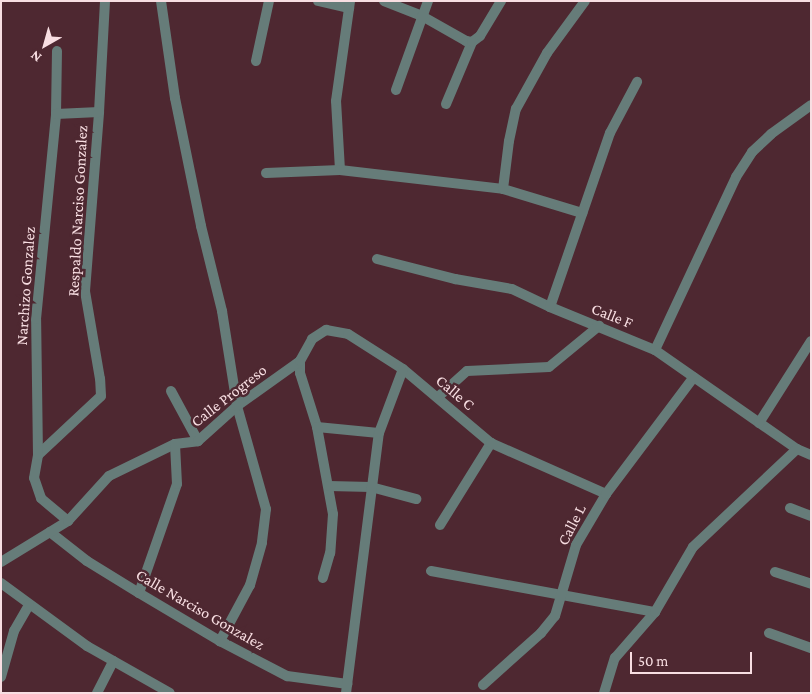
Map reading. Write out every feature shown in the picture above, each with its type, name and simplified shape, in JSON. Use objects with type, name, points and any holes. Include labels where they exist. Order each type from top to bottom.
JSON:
[{"type":"street","name":"Respaldo Narciso Gonzalez","points":[[38,455],[101,396],[86,291],[105,1]]},
{"type":"street","points":[[161,1],[175,98],[200,226],[222,311],[238,406],[266,509],[262,543],[250,585],[220,641]]},
{"type":"street","points":[[256,61],[269,1]]},
{"type":"street","points":[[318,1],[350,4],[336,101],[340,170]]},
{"type":"street","points":[[384,1],[422,16],[466,41],[472,42]]},
{"type":"street","points":[[396,90],[428,1]]},
{"type":"street","points":[[446,104],[472,42],[480,36],[501,1]]},
{"type":"street","points":[[503,189],[509,141],[516,109],[547,53],[585,1]]},
{"type":"street","name":"Narchizo Gonzalez","points":[[57,51],[56,114],[36,319],[38,455],[34,478],[41,498],[68,521]]},
{"type":"street","points":[[550,307],[610,133],[637,82]]},
{"type":"street","points":[[655,350],[736,177],[752,152],[811,105]]},
{"type":"street","points":[[56,114],[99,112]]},
{"type":"street","points":[[266,173],[340,170],[503,189],[582,213]]},
{"type":"street","name":"Calle F","points":[[377,259],[455,278],[512,289],[550,307],[655,350],[797,449],[811,456]]},
{"type":"street","points":[[438,397],[466,371],[549,367],[599,326]]},
{"type":"street","name":"Calle C","points":[[300,361],[312,339],[326,330],[348,334],[403,369],[491,443],[606,494]]},
{"type":"street","points":[[759,423],[811,341]]},
{"type":"street","points":[[300,361],[300,372],[317,427],[334,514],[330,553],[323,578]]},
{"type":"street","name":"Calle Progreso","points":[[1,562],[68,521],[109,476],[175,444],[198,440],[238,406],[300,361]]},
{"type":"street","points":[[346,688],[361,586],[371,487],[379,433],[403,369]]},
{"type":"street","name":"Calle L","points":[[483,685],[541,632],[555,616],[576,545],[606,494],[694,377]]},
{"type":"street","points":[[171,391],[198,440]]},
{"type":"street","points":[[317,427],[379,433]]},
{"type":"street","points":[[440,524],[491,443]]},
{"type":"street","points":[[139,593],[177,484],[175,444]]},
{"type":"street","points":[[604,693],[615,658],[655,612],[694,547],[797,449]]},
{"type":"street","points":[[329,486],[371,487],[416,498]]},
{"type":"street","points":[[790,508],[811,516]]},
{"type":"street","name":"Calle Narciso Gonzalez","points":[[50,532],[87,562],[220,641],[287,676],[346,688]]},
{"type":"street","points":[[431,571],[655,612]]},
{"type":"street","points":[[775,572],[811,584]]},
{"type":"street","points":[[1,583],[29,605],[112,662],[170,693]]},
{"type":"street","points":[[1,677],[14,631],[29,605]]},
{"type":"street","points":[[769,633],[811,648]]},
{"type":"street","points":[[97,693],[112,662]]}]
